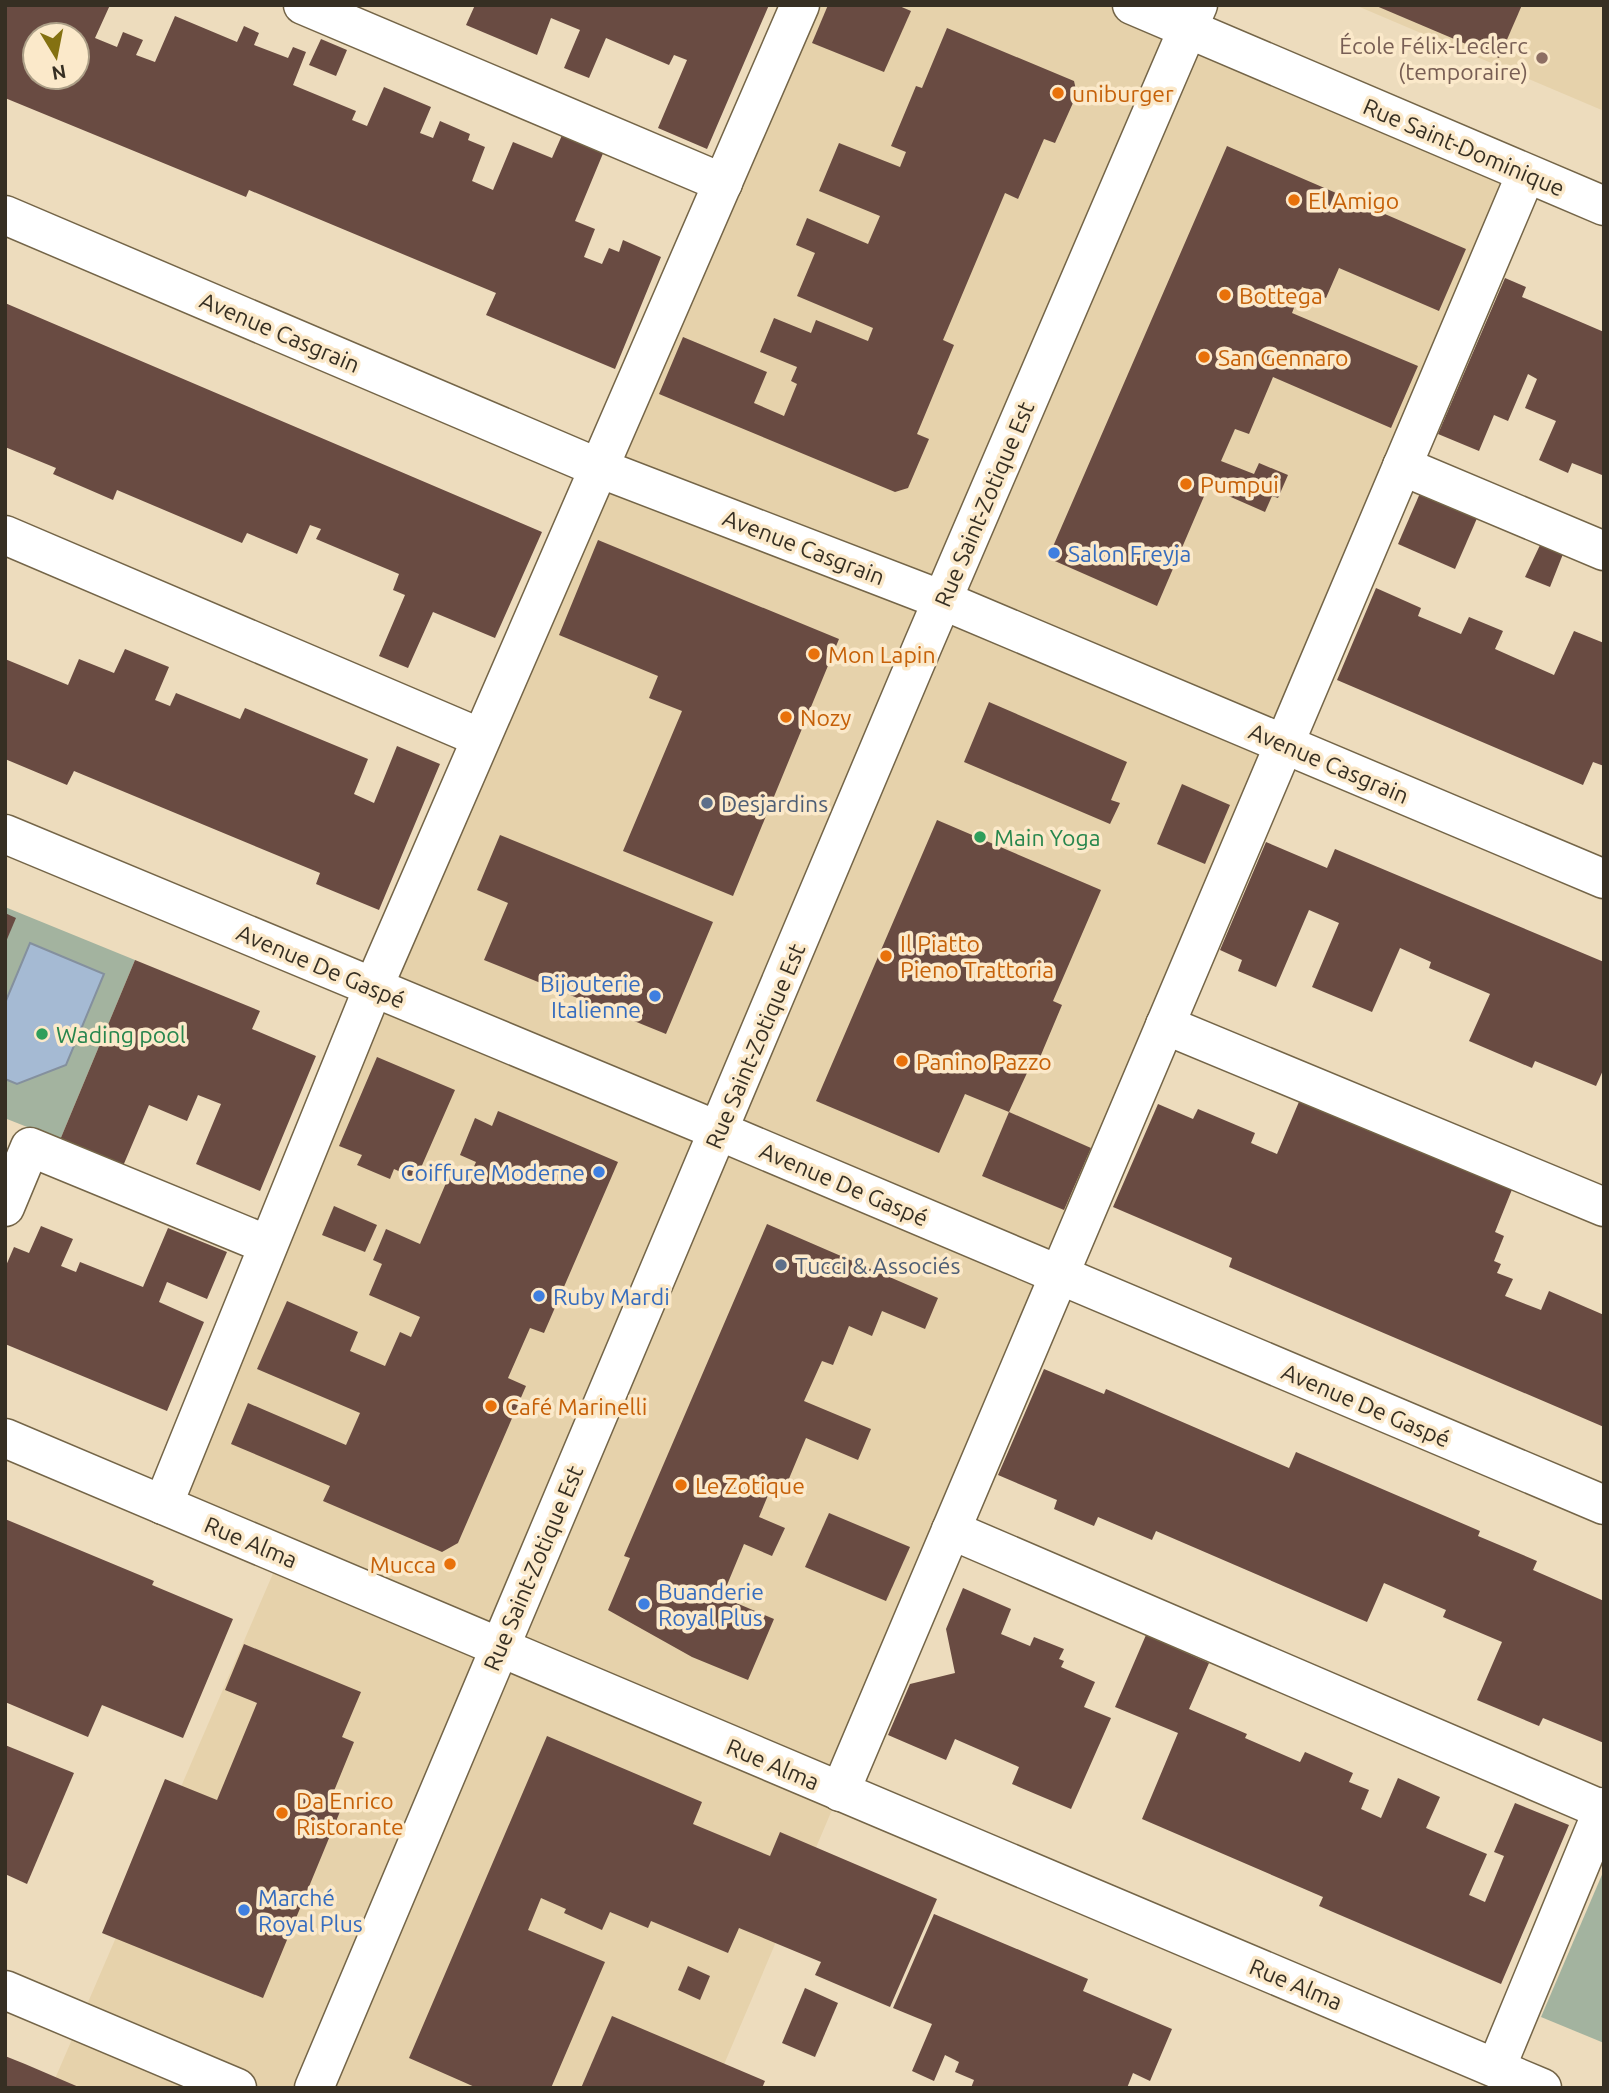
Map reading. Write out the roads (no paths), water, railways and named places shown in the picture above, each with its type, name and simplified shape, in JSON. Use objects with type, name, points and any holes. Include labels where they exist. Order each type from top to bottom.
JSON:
[{"type":"street","points":[[303,5],[723,183]]},
{"type":"street","points":[[163,1505],[373,988],[800,5]]},
{"type":"street","name":"Rue Saint-Dominique","points":[[1132,5],[1193,17],[1526,174],[1604,206]]},
{"type":"street","name":"Rue Saint-Zotique Est","points":[[314,2088],[942,600],[1193,17]]},
{"type":"street","points":[[840,1792],[1526,174]]},
{"type":"street","name":"Avenue Casgrain","points":[[5,215],[599,468],[942,600],[1604,879]]},
{"type":"street","points":[[1402,466],[1604,551]]},
{"type":"street","points":[[5,536],[481,738]]},
{"type":"street","name":"Avenue De Gaspé","points":[[5,834],[719,1131],[1604,1505]]},
{"type":"street","points":[[1165,1026],[1604,1207]]},
{"type":"street","points":[[5,1207],[30,1147],[268,1245]]},
{"type":"street","name":"Rue Alma","points":[[5,1438],[1542,2088]]},
{"type":"street","points":[[951,1530],[1603,1809],[1496,2068]]},
{"type":"street","points":[[5,1990],[237,2088]]},
{"type":"water","name":"Wading pool","points":[[30,943],[104,974],[66,1065],[17,1084],[5,1079],[5,1003]]},
{"type":"place","name":"École Félix-Leclerc (temporaire)","points":[[1542,58]]},
{"type":"place","name":"uniburger","points":[[1058,93]]},
{"type":"place","name":"El Amigo","points":[[1294,200]]},
{"type":"place","name":"Bottega","points":[[1225,295]]},
{"type":"place","name":"San Gennaro","points":[[1204,357]]},
{"type":"place","name":"Pumpui","points":[[1186,484]]},
{"type":"place","name":"Salon Freyja","points":[[1054,553]]},
{"type":"place","name":"Mon Lapin","points":[[814,654]]},
{"type":"place","name":"Nozy","points":[[786,717]]},
{"type":"place","name":"Desjardins","points":[[707,803]]},
{"type":"place","name":"Main Yoga","points":[[980,837]]},
{"type":"place","name":"Il Piatto Pieno Trattoria","points":[[886,956]]},
{"type":"place","name":"Bijouterie Italienne","points":[[655,996]]},
{"type":"place","name":"Wading pool","points":[[42,1034]]},
{"type":"place","name":"Panino Pazzo","points":[[902,1061]]},
{"type":"place","name":"Coiffure Moderne","points":[[599,1172]]},
{"type":"place","name":"Tucci & Associés","points":[[781,1265]]},
{"type":"place","name":"Ruby Mardi","points":[[539,1296]]},
{"type":"place","name":"Café Marinelli","points":[[491,1406]]},
{"type":"place","name":"Le Zotique","points":[[681,1485]]},
{"type":"place","name":"Mucca","points":[[450,1564]]},
{"type":"place","name":"Buanderie Royal Plus","points":[[644,1604]]},
{"type":"place","name":"Da Enrico Ristorante","points":[[282,1813]]},
{"type":"place","name":"Marché Royal Plus","points":[[244,1910]]}]
